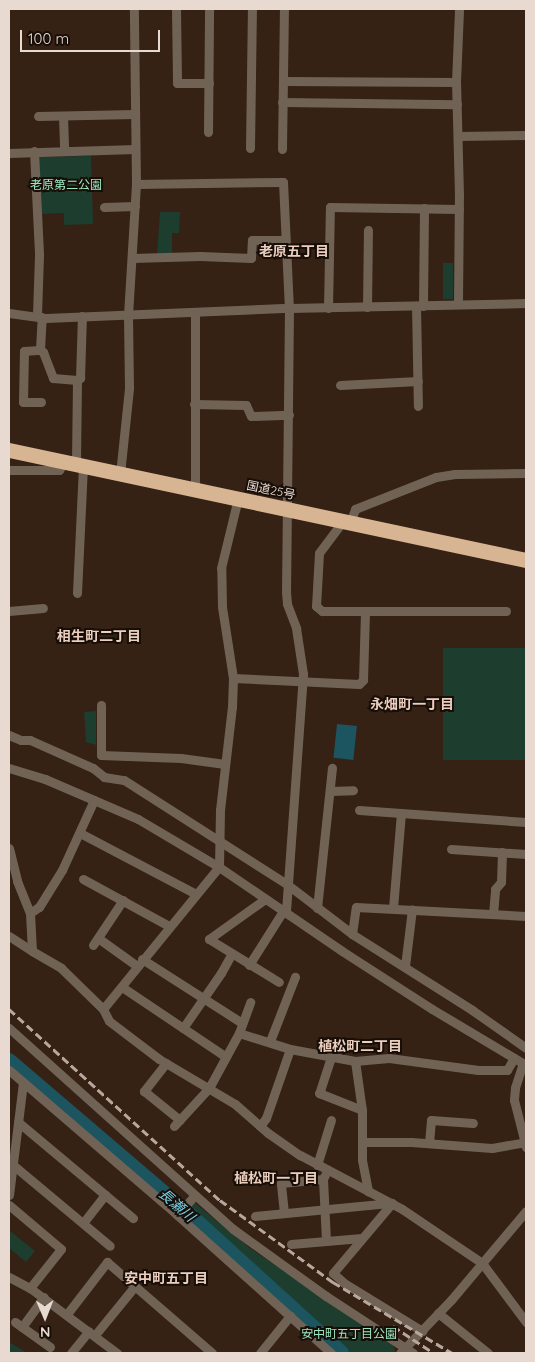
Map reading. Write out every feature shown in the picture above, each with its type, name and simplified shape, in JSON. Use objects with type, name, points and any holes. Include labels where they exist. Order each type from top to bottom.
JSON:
[{"type":"highway","name":"国道25号","points":[[9,450],[526,560]]},
{"type":"street","points":[[120,474],[129,388],[128,315],[136,184],[134,9]]},
{"type":"street","points":[[176,9],[177,83],[208,83]]},
{"type":"street","points":[[208,132],[209,9]]},
{"type":"street","points":[[250,148],[252,9]]},
{"type":"street","points":[[282,149],[284,9]]},
{"type":"street","points":[[458,304],[459,209],[456,82],[459,9]]},
{"type":"street","points":[[283,81],[456,82]]},
{"type":"street","points":[[282,102],[457,104]]},
{"type":"street","points":[[38,116],[134,114]]},
{"type":"street","points":[[63,116],[64,150]]},
{"type":"street","points":[[458,136],[526,135]]},
{"type":"street","points":[[9,153],[135,149]]},
{"type":"street","points":[[34,151],[39,255],[40,350],[43,352],[53,378],[77,380]]},
{"type":"street","points":[[136,184],[283,182],[289,308],[289,415],[285,508],[286,592],[302,657],[303,682],[288,885],[284,912],[249,965]]},
{"type":"street","points":[[104,207],[135,206]]},
{"type":"street","points":[[328,308],[330,207],[459,209]]},
{"type":"street","points":[[418,406],[424,208]]},
{"type":"street","points":[[367,307],[368,230]]},
{"type":"street","points":[[132,258],[200,256],[251,258],[252,240],[285,240]]},
{"type":"street","points":[[9,313],[39,316],[82,316],[289,308],[526,303]]},
{"type":"street","points":[[195,312],[195,490]]},
{"type":"street","points":[[77,593],[74,464],[77,380],[80,378],[82,316]]},
{"type":"street","points":[[40,350],[24,351],[23,402],[41,402]]},
{"type":"street","points":[[340,385],[418,381]]},
{"type":"street","points":[[194,404],[246,405],[251,416],[289,415]]},
{"type":"street","points":[[9,470],[59,470],[74,464]]},
{"type":"street","points":[[506,611],[322,611],[316,606],[319,553],[347,522],[355,509],[436,477],[456,474],[526,473]]},
{"type":"street","points":[[103,1008],[219,867],[225,764],[233,678],[222,607],[221,568],[238,498]]},
{"type":"street","points":[[9,611],[43,608]]},
{"type":"street","points":[[233,678],[359,684],[364,680],[365,612]]},
{"type":"street","points":[[97,771],[101,755],[101,705]]},
{"type":"street","points":[[9,735],[21,740],[30,740],[97,771],[104,777],[124,780],[220,839],[288,885],[352,934],[405,966],[526,1048]]},
{"type":"street","points":[[101,755],[182,758],[225,764]]},
{"type":"street","points":[[9,768],[45,779],[138,819],[219,867],[432,1009],[525,1064],[514,1088],[514,1100],[525,1145],[492,1148],[429,1143],[362,1142]]},
{"type":"street","points":[[317,908],[332,768]]},
{"type":"street","points":[[330,791],[353,790]]},
{"type":"street","points":[[30,913],[38,907],[62,870],[94,800]]},
{"type":"street","points":[[359,810],[526,822]]},
{"type":"street","points":[[393,908],[401,813]]},
{"type":"street","points":[[80,833],[196,894]]},
{"type":"street","points":[[9,848],[17,881],[30,913],[32,951]]},
{"type":"street","points":[[451,849],[526,854]]},
{"type":"street","points":[[492,914],[495,889],[501,882],[502,852]]},
{"type":"street","points":[[83,879],[170,926]]},
{"type":"street","points":[[265,899],[209,939],[231,955],[279,982]]},
{"type":"street","points":[[122,900],[95,942],[140,962],[204,998],[242,1023]]},
{"type":"street","points":[[352,934],[356,907],[526,916]]},
{"type":"street","points":[[405,966],[412,909]]},
{"type":"street","points":[[9,936],[62,968],[103,1008],[109,1021],[166,1063],[235,1104],[260,1126],[317,1165],[325,1175],[326,1241]]},
{"type":"street","points":[[183,1028],[231,955]]},
{"type":"street","points":[[270,1041],[294,977]]},
{"type":"street","points":[[122,987],[226,1058]]},
{"type":"street","points":[[166,1063],[144,1091],[177,1123],[209,1088],[239,1033],[250,1002]]},
{"type":"street","points":[[9,1028],[233,1229],[275,1261],[402,1350],[413,1353]]},
{"type":"street","points":[[239,1033],[270,1041],[290,1049],[355,1061],[389,1058],[478,1070],[507,1070],[514,1058]]},
{"type":"street","points":[[260,1126],[266,1118],[290,1049]]},
{"type":"street","points":[[331,1057],[319,1093],[362,1110]]},
{"type":"street","points":[[355,1061],[362,1110],[362,1160],[368,1191]]},
{"type":"street","points":[[9,1070],[180,1212],[331,1353]]},
{"type":"street","points":[[9,1195],[23,1083]]},
{"type":"street","points":[[317,1165],[331,1120]]},
{"type":"street","points":[[429,1143],[431,1120],[473,1123]]},
{"type":"street","points":[[18,1122],[133,1218]]},
{"type":"street","points":[[13,1165],[110,1246]]},
{"type":"street","points":[[284,1213],[281,1183],[325,1175],[368,1191],[392,1203],[482,1263],[526,1322]]},
{"type":"street","points":[[83,1223],[105,1195]]},
{"type":"street","points":[[180,1212],[194,1196]]},
{"type":"street","points":[[255,1216],[392,1203]]},
{"type":"street","points":[[392,1203],[333,1273],[344,1283],[422,1331]]},
{"type":"street","points":[[9,1205],[62,1249],[30,1288]]},
{"type":"street","points":[[402,1350],[438,1313],[526,1210]]},
{"type":"street","points":[[291,1244],[362,1238]]},
{"type":"street","points":[[67,1314],[107,1262],[212,1353]]},
{"type":"street","points":[[9,1277],[44,1297],[117,1353]]},
{"type":"street","points":[[72,1353],[135,1286]]},
{"type":"street","points":[[44,1297],[18,1325],[50,1347]]},
{"type":"street","points":[[438,1313],[488,1353]]},
{"type":"street","points":[[260,1353],[290,1316]]},
{"type":"green space","name":"老原第二公園","points":[[91,156],[93,224],[64,225],[64,213],[40,214],[39,157]]},
{"type":"green space","points":[[160,212],[180,212],[179,233],[172,233],[172,254],[157,254]]},
{"type":"green space","points":[[443,263],[453,263],[453,299],[443,299]]},
{"type":"green space","points":[[443,648],[526,648],[526,760],[443,760]]},
{"type":"green space","points":[[96,711],[96,745],[86,742],[84,712]]},
{"type":"green space","name":"安中町五丁目公園","points":[[195,1203],[251,1249],[393,1344],[395,1352],[345,1353],[187,1210],[191,1204]]},
{"type":"green space","points":[[10,1231],[35,1251],[26,1262],[9,1248]]},
{"type":"green space","points":[[9,1342],[27,1353],[9,1353]]},
{"type":"water","points":[[337,724],[357,726],[353,760],[333,758]]},
{"type":"waterway","name":"長瀬川","points":[[9,1061],[187,1213],[341,1353]]},
{"type":"railway","points":[[9,1009],[220,1200],[333,1282],[452,1353]]},
{"type":"railway","points":[[393,1326],[434,1353]]},
{"type":"district","name":"老原五丁目","points":[[294,251]]},
{"type":"district","name":"相生町二丁目","points":[[99,636]]},
{"type":"district","name":"永畑町一丁目","points":[[412,704]]},
{"type":"district","name":"植松町二丁目","points":[[360,1046]]},
{"type":"district","name":"植松町一丁目","points":[[276,1178]]},
{"type":"district","name":"安中町五丁目","points":[[166,1278]]}]
